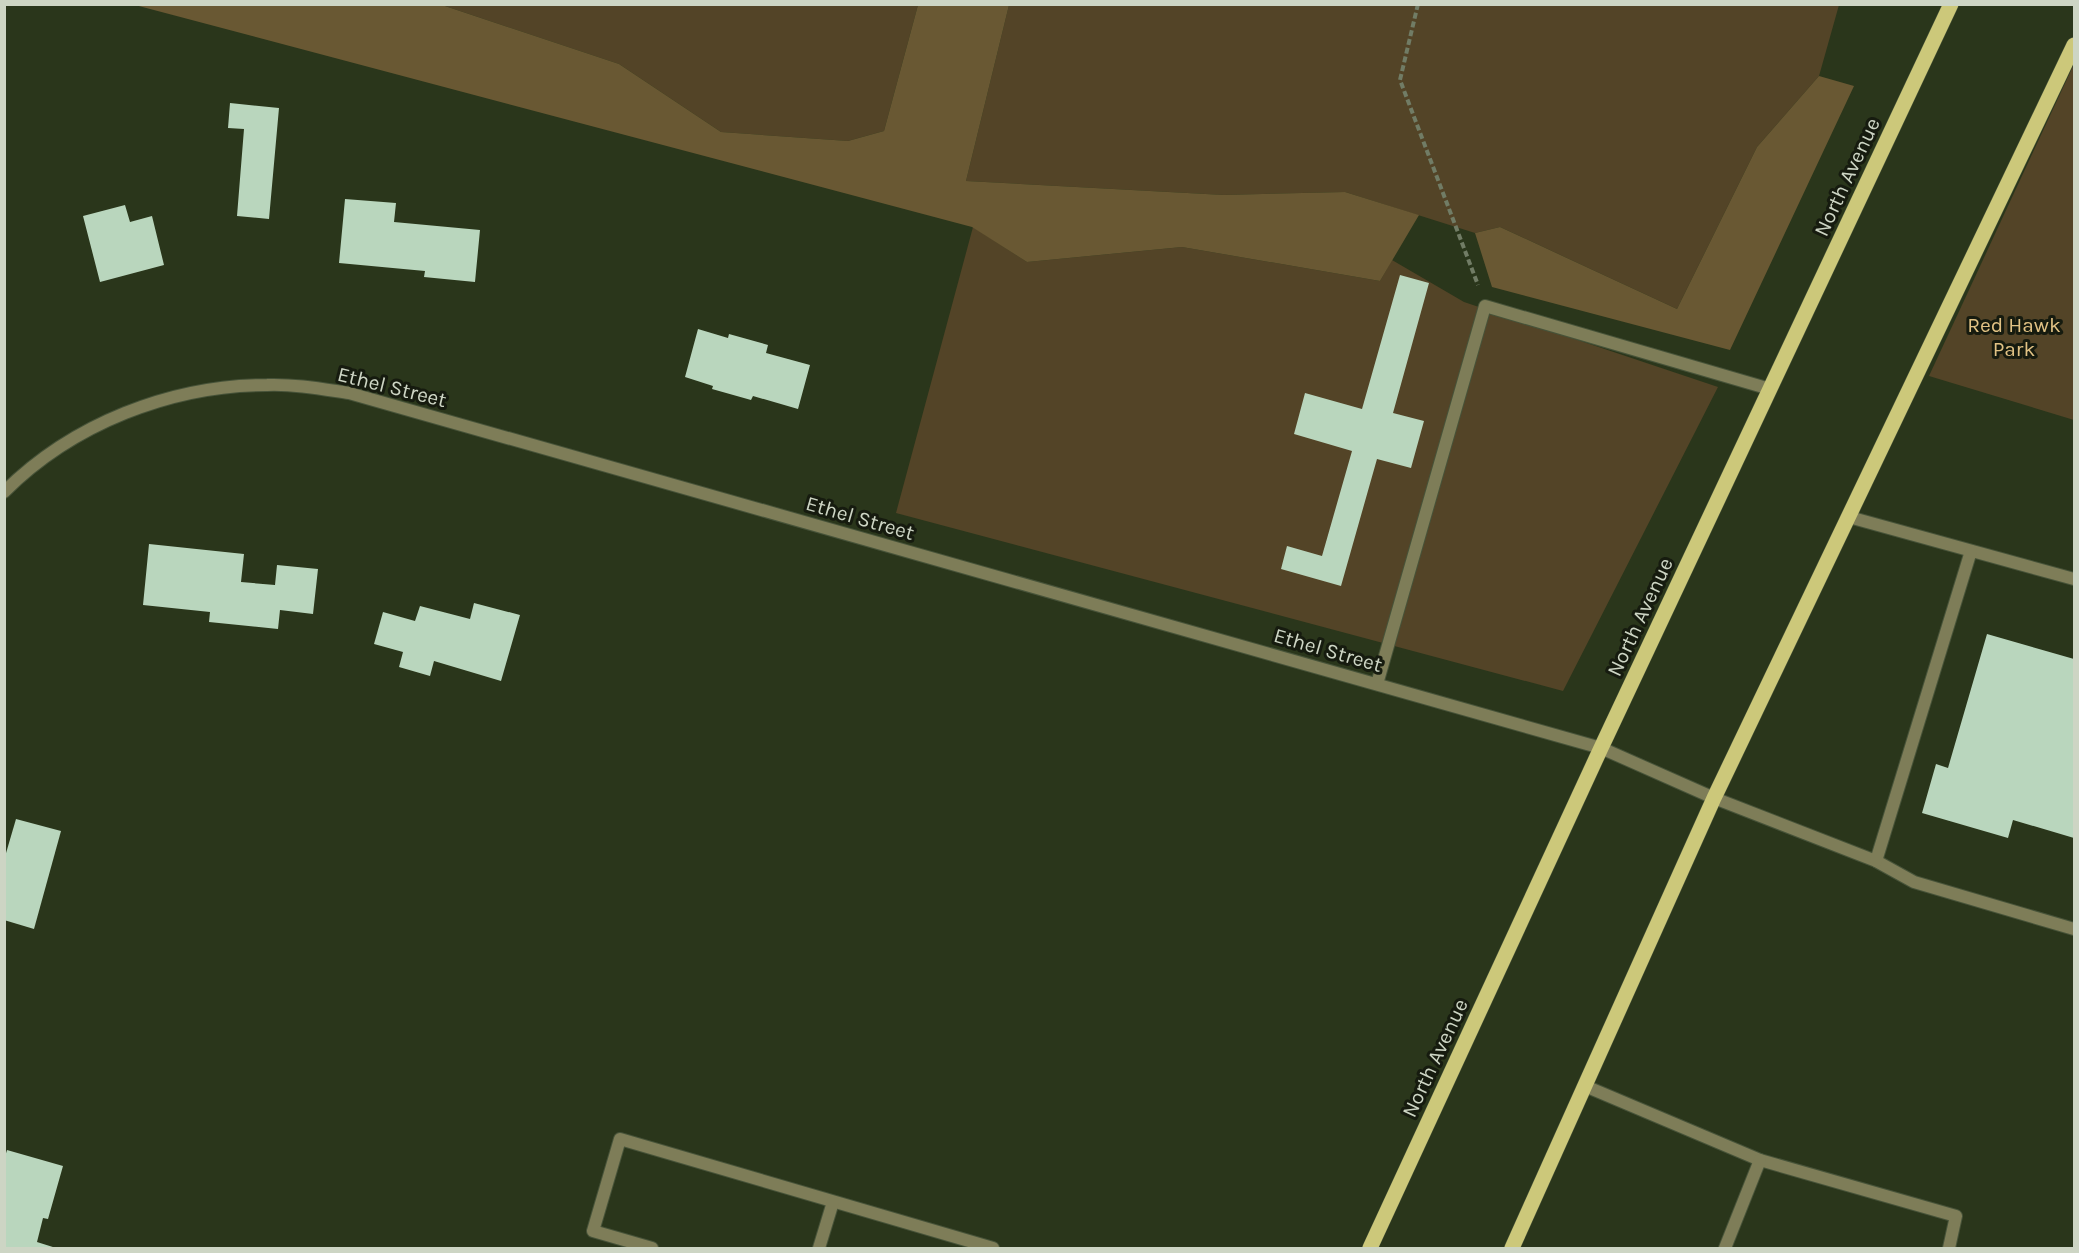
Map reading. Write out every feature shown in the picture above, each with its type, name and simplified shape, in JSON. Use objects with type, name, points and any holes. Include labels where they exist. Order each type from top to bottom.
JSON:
[{"type":"main road","name":"North Avenue","points":[[1370,1248],[1601,748],[1951,4]]},
{"type":"main road","points":[[1512,1248],[1714,798],[2074,45]]},
{"type":"street","points":[[1377,684],[1485,306],[1770,388]]},
{"type":"street","name":"Ethel Street","points":[[4,492],[85,429],[152,403],[204,390],[265,384],[349,393],[1601,748],[1714,798],[1876,861],[1914,882],[2074,929]]},
{"type":"street","points":[[1849,517],[2074,579]]},
{"type":"street","points":[[1876,861],[1971,551]]},
{"type":"street","points":[[1585,1086],[1760,1160],[1956,1216],[1949,1248]]},
{"type":"street","points":[[652,1248],[593,1231],[620,1139],[993,1248]]},
{"type":"street","points":[[1725,1248],[1760,1160]]},
{"type":"street","points":[[819,1248],[833,1202]]},
{"type":"path","points":[[1418,4],[1400,80],[1485,306]]},
{"type":"green space","points":[[442,5],[918,5],[884,131],[848,141],[721,132],[619,64]]},
{"type":"green space","points":[[1009,5],[1839,5],[1819,76],[1757,147],[1677,309],[1500,227],[1475,233],[1345,192],[1224,195],[966,181]]},
{"type":"green space","name":"Red Hawk Park","points":[[2074,64],[2074,420],[1929,376]]},
{"type":"green space","points":[[973,227],[1027,262],[1182,247],[1380,281],[1392,260],[1464,302],[1718,387],[1563,691],[896,513]]},
{"type":"shaded area","points":[[135,5],[442,5],[619,64],[721,132],[848,141],[884,131],[918,5],[1009,5],[966,181],[1224,195],[1345,192],[1419,215],[1380,281],[1182,247],[1027,262],[972,227]]},
{"type":"shaded area","points":[[1819,76],[1854,86],[1730,350],[1492,287],[1475,233],[1500,227],[1677,309],[1757,147]]},
{"type":"building","points":[[230,103],[279,108],[269,219],[237,216],[244,129],[228,128]]},
{"type":"building","points":[[345,199],[396,203],[394,222],[480,230],[475,282],[424,277],[425,271],[339,263]]},
{"type":"building","points":[[125,205],[130,222],[152,216],[164,265],[100,282],[83,216]]},
{"type":"building","points":[[1400,275],[1429,283],[1393,413],[1424,421],[1411,468],[1377,459],[1341,586],[1281,569],[1287,546],[1322,556],[1352,451],[1294,434],[1305,393],[1362,409]]},
{"type":"building","points":[[698,329],[728,338],[729,334],[768,345],[766,353],[810,365],[798,409],[753,396],[751,400],[712,389],[713,386],[685,377]]},
{"type":"building","points":[[149,544],[244,554],[241,582],[275,585],[277,565],[318,569],[313,614],[280,610],[278,629],[209,622],[210,612],[143,605]]},
{"type":"building","points":[[474,603],[520,615],[501,681],[434,661],[430,676],[399,667],[403,652],[374,644],[383,612],[415,621],[420,606],[470,619]]},
{"type":"building","points":[[1987,634],[2074,659],[2074,838],[2013,820],[2008,838],[1922,813],[1936,764],[1948,768]]},
{"type":"building","points":[[16,819],[61,831],[34,929],[4,920],[4,860]]},
{"type":"building","points":[[7,1150],[63,1166],[48,1219],[43,1218],[37,1242],[56,1248],[4,1248],[4,1160]]}]
